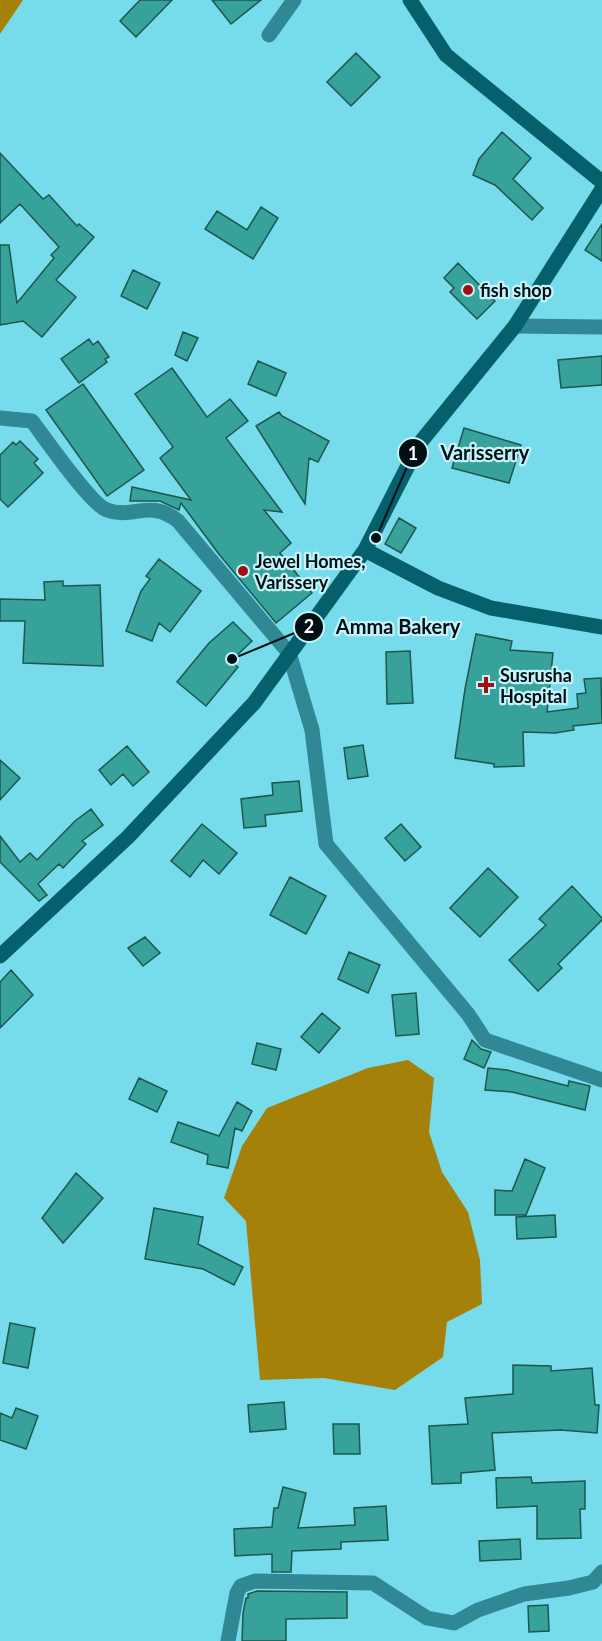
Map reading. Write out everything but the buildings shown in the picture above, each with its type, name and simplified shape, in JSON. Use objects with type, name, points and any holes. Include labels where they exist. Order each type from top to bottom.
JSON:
[{"type":"main road","points":[[410,0],[446,56],[602,183]]},
{"type":"main road","points":[[0,956],[128,837],[254,703],[365,550],[419,444],[515,326],[602,189]]},
{"type":"main road","points":[[365,550],[438,588],[491,608],[602,627]]},
{"type":"street","points":[[269,34],[294,0]]},
{"type":"street","points":[[515,326],[602,327]]},
{"type":"street","points":[[0,418],[32,421],[90,496],[104,510],[113,512],[155,509],[163,511],[178,521],[289,653],[312,730],[326,844],[468,1014],[485,1040],[602,1080]]},
{"type":"street","points":[[228,1641],[237,1593],[241,1587],[255,1581],[373,1583],[427,1618],[454,1623],[478,1610],[524,1594],[593,1582],[602,1572]]},
{"type":"shaded area","points":[[0,0],[23,0],[0,34]]},
{"type":"shaded area","points":[[408,1060],[434,1078],[429,1132],[442,1172],[468,1212],[480,1260],[482,1304],[447,1322],[443,1357],[395,1390],[324,1378],[260,1380],[246,1221],[224,1198],[242,1146],[267,1108],[368,1068]]},
{"type":"place","name":"fish shop","points":[[468,290]]},
{"type":"place","name":"Varisserry","points":[[376,538]]},
{"type":"place","name":"Jewel Homes, Varissery","points":[[243,571]]},
{"type":"place","name":"Amma Bakery","points":[[232,659]]},
{"type":"place","name":"Susrusha Hospital","points":[[486,685]]}]
